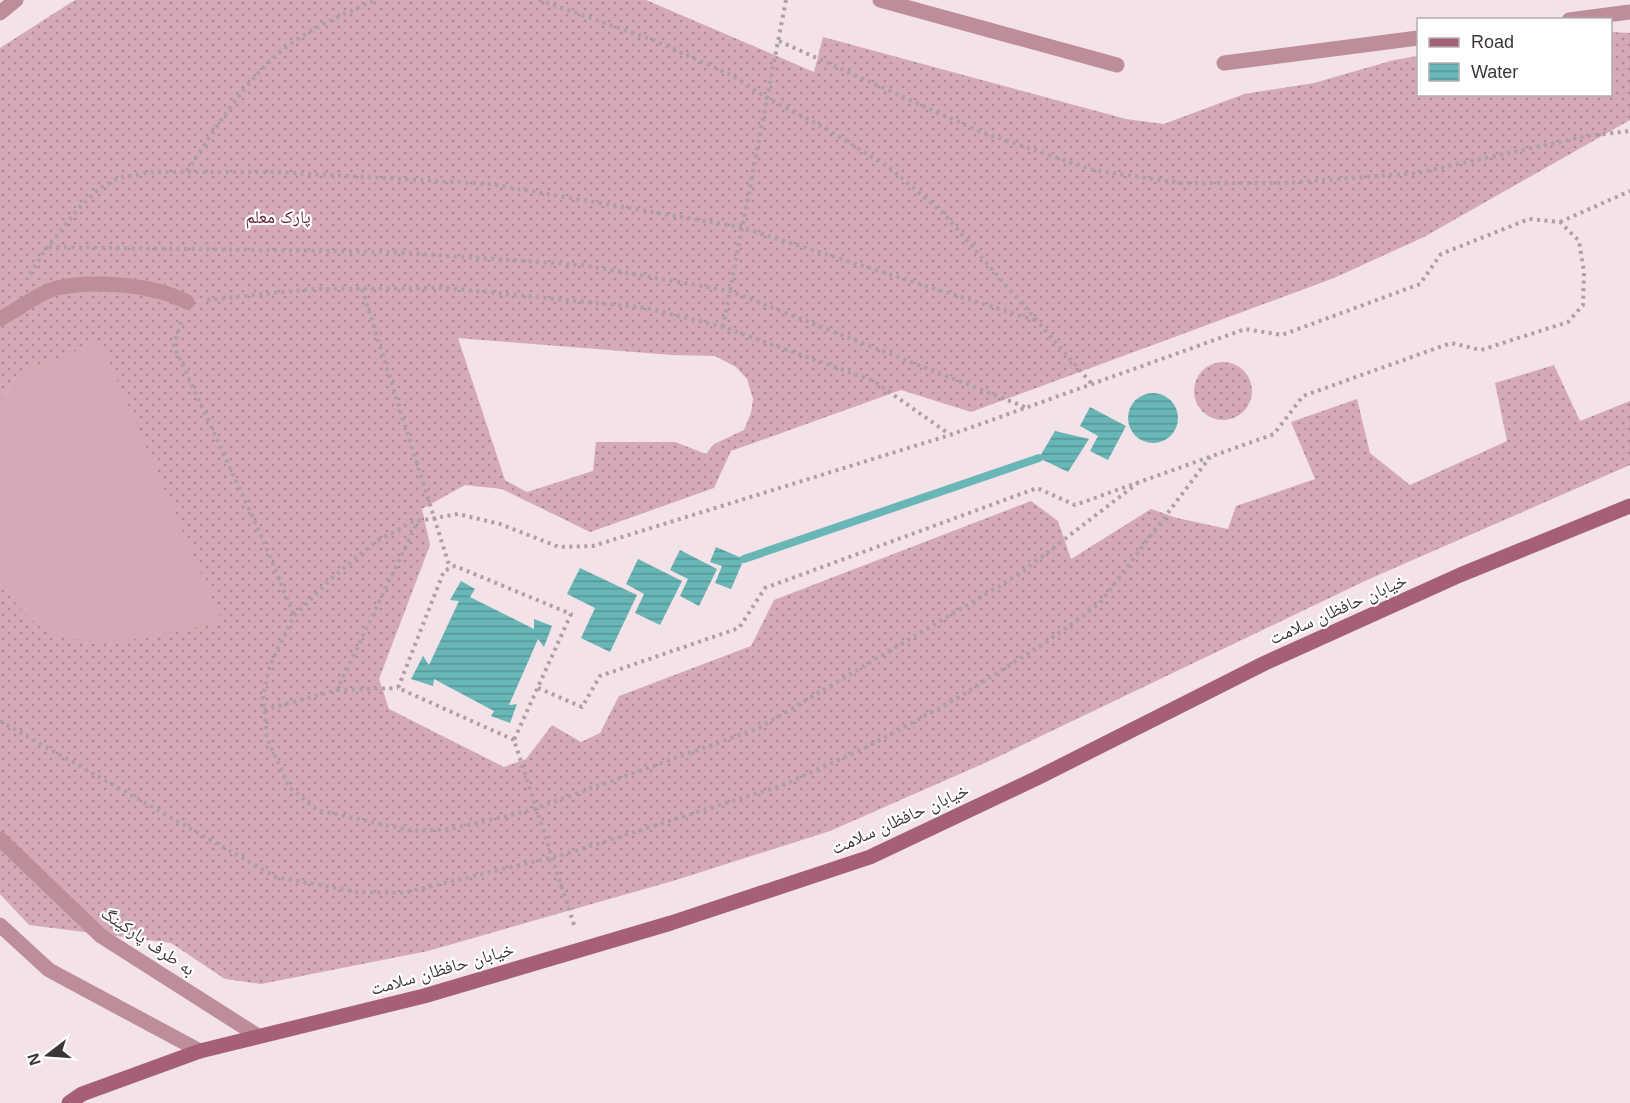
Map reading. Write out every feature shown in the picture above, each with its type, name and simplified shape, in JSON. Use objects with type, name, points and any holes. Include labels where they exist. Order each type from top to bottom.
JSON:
[{"type":"street","points":[[0,13],[16,0]]},
{"type":"street","points":[[880,0],[1117,65]]},
{"type":"street","points":[[1584,18],[1630,12]]},
{"type":"street","points":[[1224,63],[1417,38]]},
{"type":"street","points":[[0,319],[55,288],[114,285],[171,293],[187,302]]},
{"type":"street","name":"خیابان حافظان سلامت","points":[[69,1103],[82,1094],[200,1051],[424,996],[671,923],[870,857],[1037,778],[1265,663],[1460,575],[1630,506]]},
{"type":"street","name":"به طرف پارکینگ","points":[[0,839],[101,936],[258,1036]]},
{"type":"street","points":[[0,925],[49,970],[200,1051]]},
{"type":"path","points":[[187,172],[250,82],[286,48],[330,20],[375,0]]},
{"type":"path","points":[[539,0],[656,41],[733,76],[767,98],[825,128],[891,169],[944,214],[1092,384]]},
{"type":"path","points":[[723,327],[786,0]]},
{"type":"path","points":[[779,41],[981,132],[1093,170],[1180,183],[1286,183],[1417,172],[1587,136],[1630,131]]},
{"type":"path","points":[[27,279],[48,247],[79,208],[100,188],[119,178],[150,172],[275,172],[489,184],[742,228],[1037,321]]},
{"type":"path","points":[[1139,482],[1018,575],[759,728],[537,808],[451,829],[412,831],[362,822],[317,810],[288,787],[267,738],[263,695],[270,665],[294,616],[331,579],[375,542],[418,521],[458,514],[500,524],[559,547],[593,546],[950,435],[1245,329],[1282,335],[1420,284],[1441,254],[1529,219],[1560,222],[1630,191]]},
{"type":"path","points":[[538,688],[582,707],[600,676],[739,628],[765,588],[1037,488],[1075,505],[1274,434],[1303,396],[1451,343],[1481,350],[1568,322],[1583,305],[1584,272],[1579,242],[1560,222]]},
{"type":"path","points":[[48,247],[405,252],[582,265],[730,291],[1026,407]]},
{"type":"path","points":[[294,616],[266,544],[174,345],[187,302],[314,289],[447,288],[646,308],[723,327],[874,381],[950,435]]},
{"type":"path","points":[[362,289],[450,568]]},
{"type":"path","points":[[0,721],[276,877],[357,892],[404,893],[552,857],[783,785],[865,748],[954,700],[1048,641],[1100,603],[1211,457]]},
{"type":"path","points":[[337,690],[418,521]]},
{"type":"path","points":[[398,688],[444,571],[450,568],[455,566],[572,614],[514,740],[582,949]]},
{"type":"path","points":[[264,710],[337,690],[398,688],[514,740]]},
{"type":"green space","name":"پارک معلم","points":[[75,0],[646,0],[814,72],[823,37],[1126,119],[1164,124],[1244,94],[1314,83],[1394,60],[1417,56],[1417,96],[1612,96],[1612,32],[1630,33],[1630,120],[1424,237],[1334,278],[971,412],[901,390],[731,451],[714,488],[590,532],[502,489],[465,485],[422,509],[430,545],[379,679],[389,709],[504,767],[526,759],[552,725],[581,742],[600,733],[619,696],[751,646],[774,600],[1031,501],[1058,521],[1071,559],[1151,509],[1177,518],[1228,529],[1236,506],[1315,479],[1291,422],[1357,399],[1370,453],[1410,485],[1507,441],[1495,383],[1554,365],[1580,421],[1630,401],[1630,465],[1367,580],[987,762],[830,831],[676,880],[428,951],[261,984],[225,979],[171,943],[29,925],[0,894],[0,584],[23,611],[18,374],[0,403],[0,48]],"holes":[[[458,338],[672,355],[715,356],[736,367],[747,379],[753,399],[751,413],[744,430],[714,444],[706,454],[675,442],[596,442],[593,471],[527,492],[505,480]]]},
{"type":"green space","points":[[100,341],[222,621],[136,639],[90,641],[69,638],[49,632],[35,623],[0,584],[0,403],[18,374]]},
{"type":"green space","points":[[1223,362],[1234,364],[1247,375],[1252,391],[1250,402],[1239,415],[1223,420],[1212,418],[1199,407],[1194,391],[1196,380],[1207,367]]},
{"type":"water","points":[[1153,393],[1162,395],[1173,404],[1178,418],[1176,427],[1167,438],[1153,443],[1144,441],[1133,432],[1128,418],[1130,409],[1139,398]]},
{"type":"water","points":[[1090,407],[1126,426],[1108,460],[1090,451],[1098,436],[1080,426]]},
{"type":"water","points":[[1055,431],[1089,439],[1068,472],[1039,458]]},
{"type":"water","points":[[716,547],[744,559],[731,589],[715,583],[722,566],[710,562]]},
{"type":"water","points":[[680,550],[717,569],[699,606],[680,596],[688,579],[670,570]]},
{"type":"water","points":[[638,559],[682,581],[660,625],[635,613],[644,594],[626,584]]},
{"type":"water","points":[[580,568],[637,595],[610,652],[581,638],[595,608],[567,594]]},
{"type":"water","points":[[461,581],[475,589],[470,597],[534,629],[534,619],[552,626],[544,647],[538,639],[509,705],[517,704],[510,723],[491,716],[494,711],[434,679],[433,686],[411,679],[423,656],[429,665],[459,601],[450,600]]},
{"type":"waterway","points":[[744,559],[1039,458]]}]
